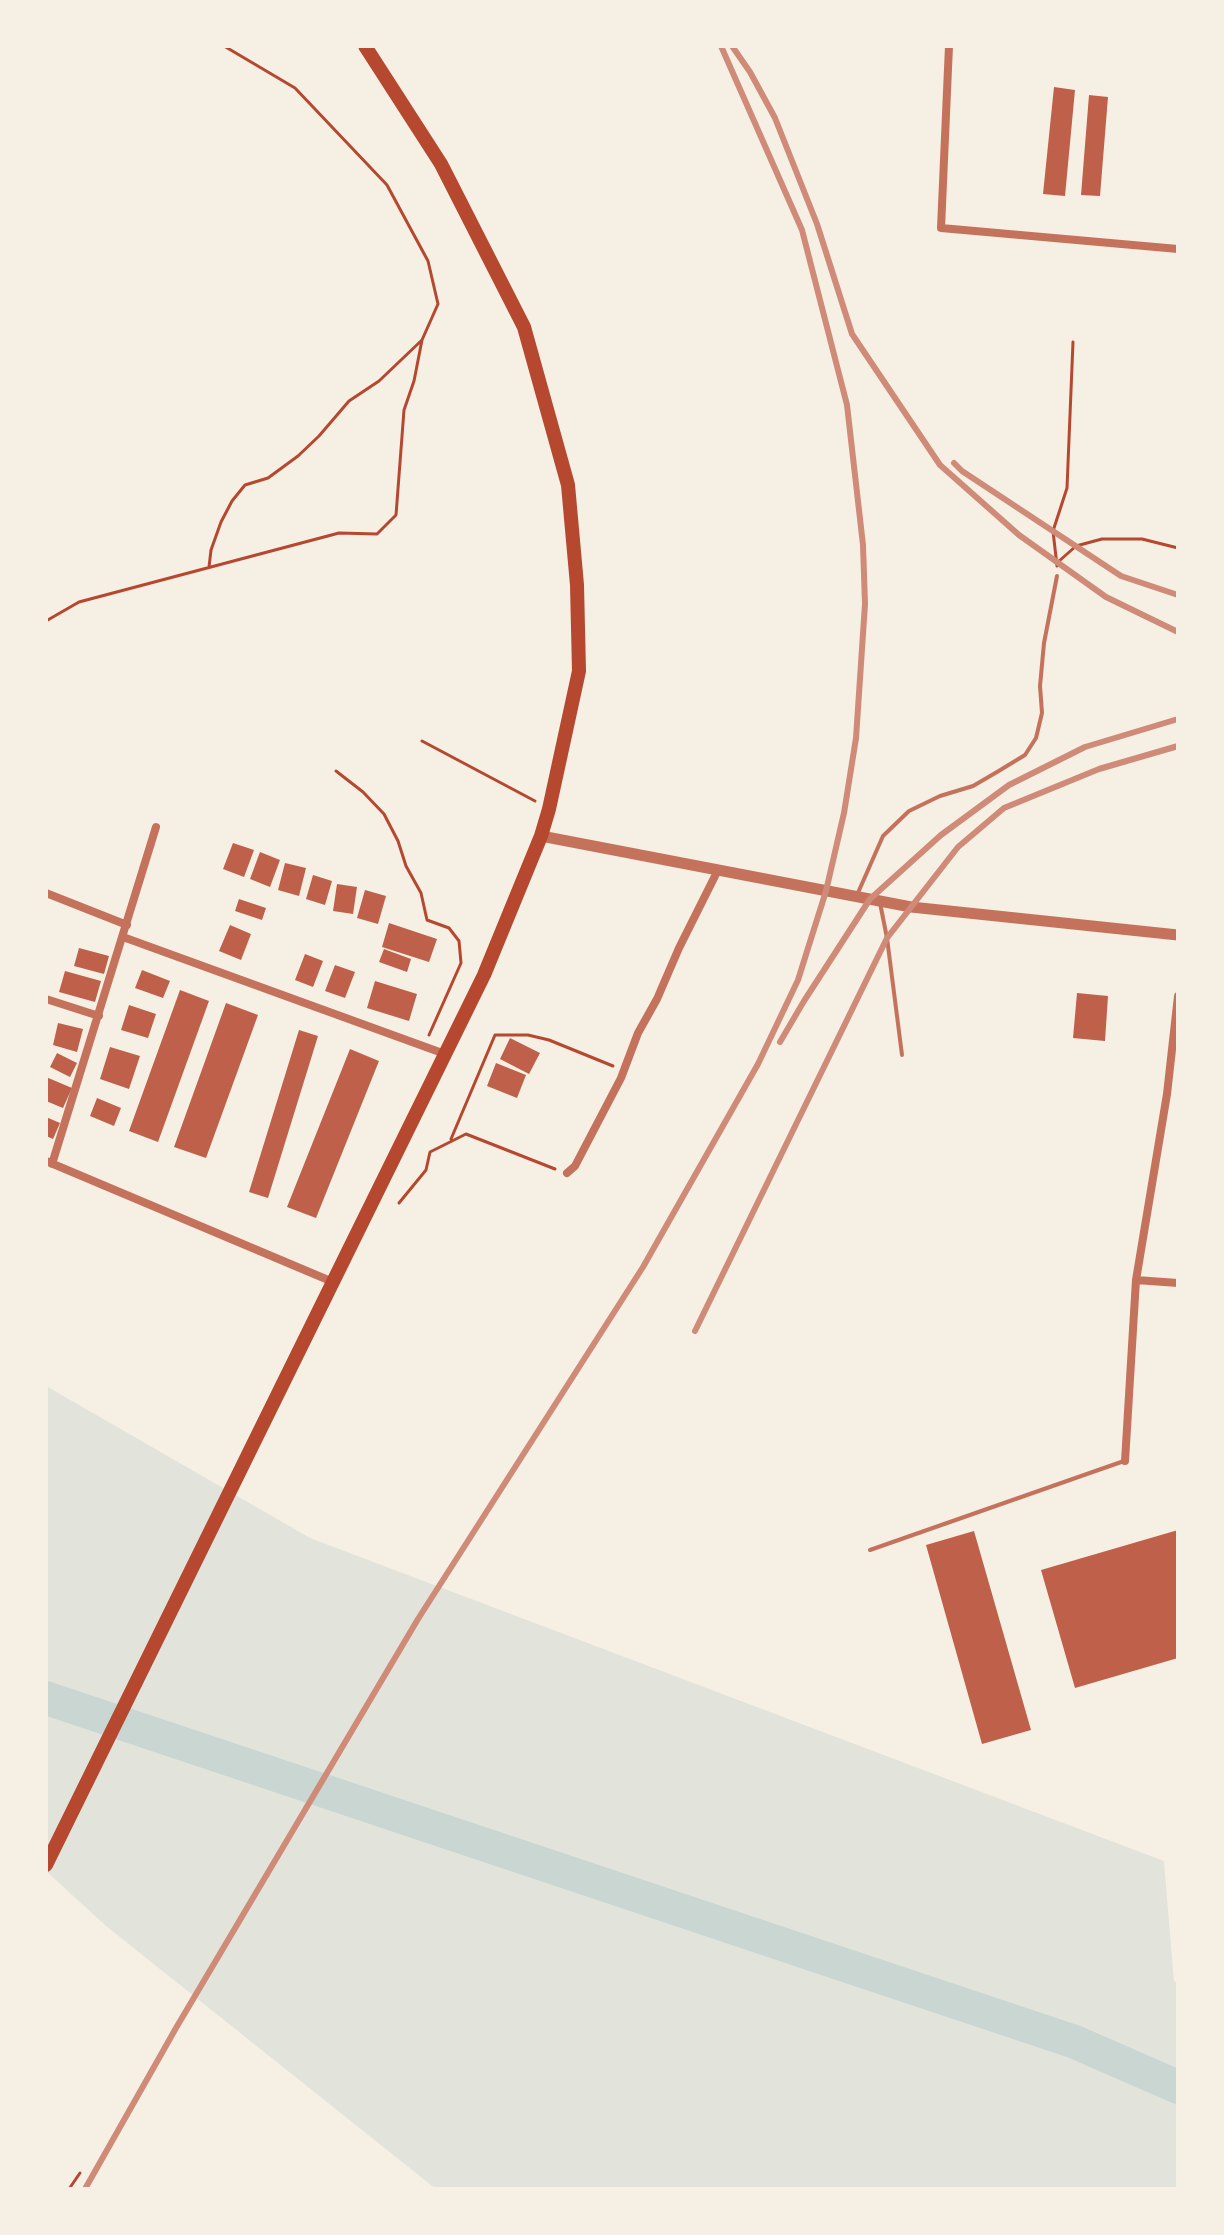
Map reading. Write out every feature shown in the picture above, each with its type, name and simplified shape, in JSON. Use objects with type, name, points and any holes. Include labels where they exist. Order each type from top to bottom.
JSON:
[{"type":"highway","points":[[46,1865],[484,975],[541,836],[579,671],[577,585],[568,485],[524,327],[441,164],[365,46]]},
{"type":"street","points":[[949,46],[941,228],[1178,249]]},
{"type":"street","points":[[156,827],[99,1016],[49,1163],[333,1282]]},
{"type":"street","points":[[541,836],[927,909],[1178,935]]},
{"type":"street","points":[[567,1173],[575,1166],[625,1067],[638,1033],[718,870]]},
{"type":"street","points":[[46,893],[127,925]]},
{"type":"street","points":[[123,937],[445,1054]]},
{"type":"street","points":[[1125,1461],[1136,1280],[1167,1094],[1178,996]]},
{"type":"street","points":[[46,999],[99,1016]]},
{"type":"street","points":[[1167,1094],[1178,1095]]},
{"type":"street","points":[[1136,1280],[1178,1283]]},
{"type":"lane","points":[[856,897],[883,836],[909,811],[940,796],[973,786],[1025,755],[1036,738],[1042,713],[1040,686],[1044,643],[1057,576]]},
{"type":"lane","points":[[879,901],[887,938],[902,1055]]},
{"type":"lane","points":[[870,1550],[1125,1461]]},
{"type":"path","points":[[46,621],[79,602],[209,567],[339,533],[377,534],[396,515],[404,410],[414,381],[422,340],[438,304],[428,261],[387,185],[295,88],[224,46]]},
{"type":"path","points":[[209,567],[211,550],[221,522],[245,485],[268,478],[298,456],[349,401],[379,381],[422,340]]},
{"type":"path","points":[[1073,342],[1067,488],[1053,531],[1057,564],[1076,546],[1102,539],[1142,539],[1178,548]]},
{"type":"path","points":[[422,741],[549,809]]},
{"type":"path","points":[[336,771],[384,814],[421,893],[427,920],[449,928],[459,941],[461,963],[429,1035],[427,1048]]},
{"type":"path","points":[[451,1139],[495,1035],[528,1035],[570,1047],[613,1066],[625,1067]]},
{"type":"path","points":[[399,1203],[426,1170],[430,1152],[466,1134],[567,1173]]},
{"type":"path","points":[[69,2189],[80,2173]]},
{"type":"shaded area","points":[[46,1386],[310,1538],[1164,1861],[1174,1981],[1178,1983],[1178,2189],[436,2189],[106,1926],[46,1871]]},
{"type":"building","points":[[1054,87],[1075,90],[1065,196],[1043,194]]},
{"type":"building","points":[[1089,95],[1108,97],[1100,196],[1081,195]]},
{"type":"building","points":[[233,843],[254,850],[244,877],[223,869]]},
{"type":"building","points":[[260,852],[280,860],[270,887],[250,879]]},
{"type":"building","points":[[285,863],[306,868],[299,896],[278,890]]},
{"type":"building","points":[[313,875],[332,881],[325,905],[306,899]]},
{"type":"building","points":[[337,884],[357,887],[353,914],[333,911]]},
{"type":"building","points":[[365,890],[386,896],[378,924],[357,918]]},
{"type":"building","points":[[239,899],[266,908],[262,920],[235,911]]},
{"type":"building","points":[[389,923],[437,939],[429,962],[382,947]]},
{"type":"building","points":[[230,925],[251,934],[241,960],[219,951]]},
{"type":"building","points":[[79,948],[109,956],[104,974],[74,966]]},
{"type":"building","points":[[384,949],[411,959],[407,972],[379,962]]},
{"type":"building","points":[[305,954],[323,961],[313,987],[295,980]]},
{"type":"building","points":[[335,965],[355,972],[345,998],[325,991]]},
{"type":"building","points":[[142,970],[170,981],[163,998],[135,988]]},
{"type":"building","points":[[65,971],[101,981],[95,1002],[59,992]]},
{"type":"building","points":[[375,981],[417,994],[409,1021],[367,1008]]},
{"type":"building","points":[[180,990],[209,1001],[158,1142],[129,1131]]},
{"type":"building","points":[[1077,993],[1108,996],[1105,1041],[1073,1038]]},
{"type":"building","points":[[226,1003],[258,1015],[206,1158],[174,1147]]},
{"type":"building","points":[[129,1005],[156,1014],[148,1038],[121,1030]]},
{"type":"building","points":[[58,1023],[83,1029],[77,1052],[53,1045]]},
{"type":"building","points":[[299,1030],[318,1036],[268,1198],[249,1192]]},
{"type":"building","points":[[510,1038],[540,1053],[529,1074],[500,1059]]},
{"type":"building","points":[[110,1047],[140,1056],[129,1089],[100,1079]]},
{"type":"building","points":[[350,1049],[379,1061],[316,1218],[287,1207]]},
{"type":"building","points":[[57,1053],[77,1063],[70,1077],[50,1067]]},
{"type":"building","points":[[496,1063],[526,1075],[517,1098],[487,1086]]},
{"type":"building","points":[[46,1077],[72,1088],[63,1108],[46,1101]]},
{"type":"building","points":[[97,1098],[121,1108],[114,1126],[90,1116]]},
{"type":"building","points":[[46,1117],[60,1123],[53,1139],[46,1136]]},
{"type":"building","points":[[1178,1530],[1178,1658],[1075,1688],[1041,1570]]},
{"type":"building","points":[[974,1531],[1031,1730],[982,1744],[926,1545]]},
{"type":"waterway","points":[[46,1698],[1075,2042],[1178,2087]]},
{"type":"railway","points":[[85,2189],[176,2028],[418,1619],[643,1267],[758,1064],[798,980],[826,891],[844,813],[856,738],[865,604],[863,545],[847,405],[802,230],[721,46]]},
{"type":"railway","points":[[732,46],[775,118],[817,224],[852,334],[940,465],[1019,535],[1106,597],[1178,632]]},
{"type":"railway","points":[[954,463],[1121,576],[1178,595]]},
{"type":"railway","points":[[780,1042],[870,899],[941,835],[1009,785],[1085,747],[1178,719]]},
{"type":"railway","points":[[695,1331],[887,938],[958,847],[1004,808],[1099,769],[1178,746]]}]
